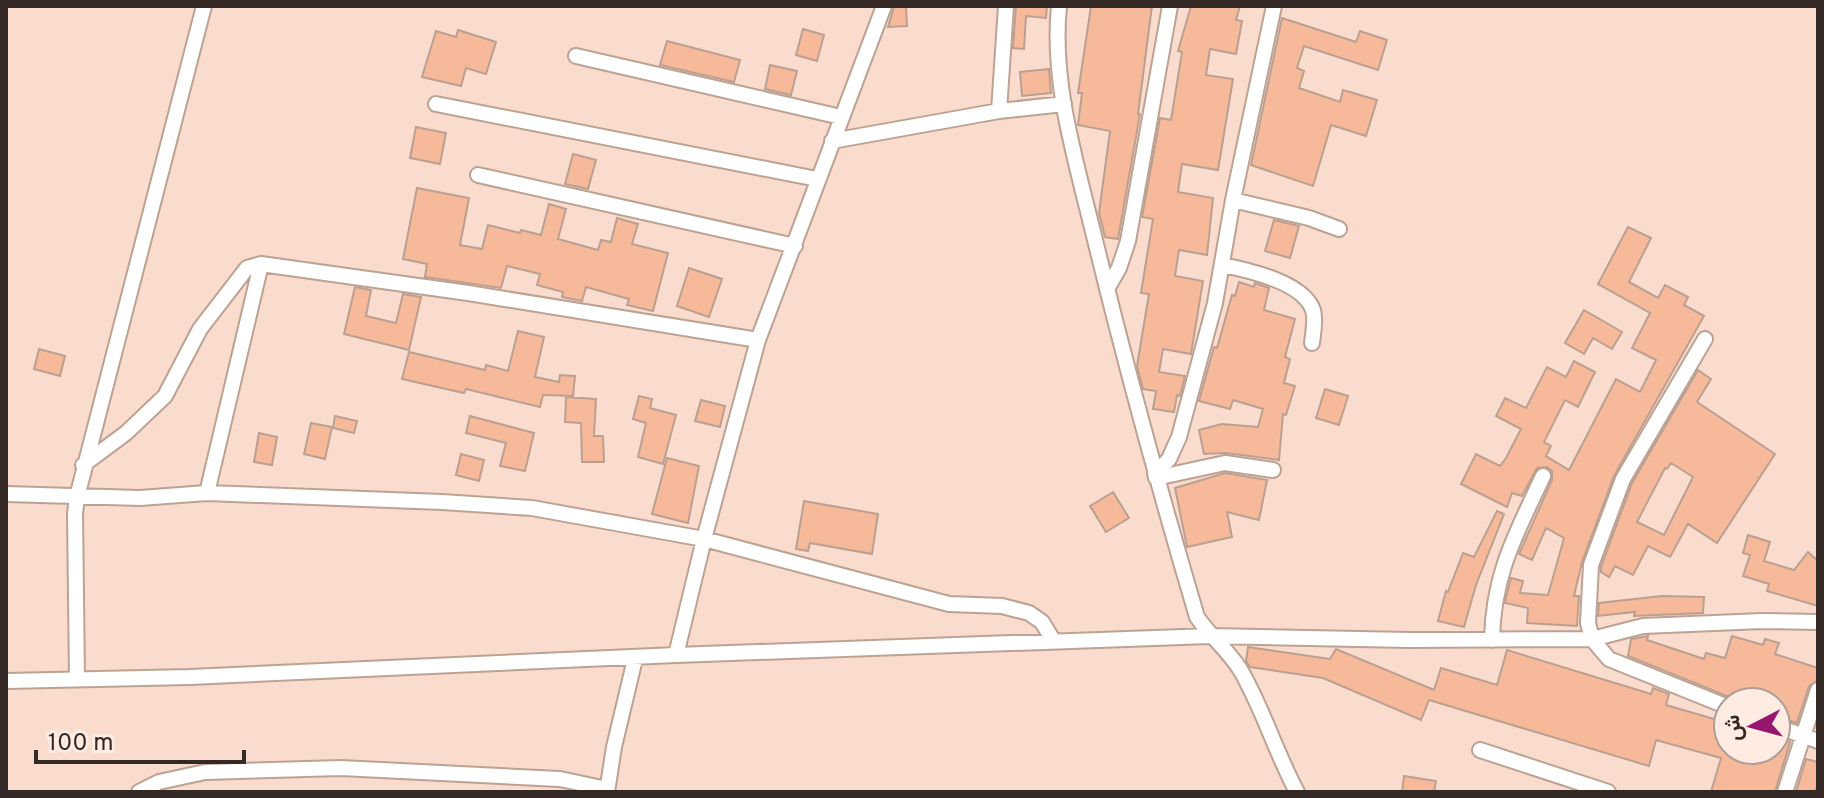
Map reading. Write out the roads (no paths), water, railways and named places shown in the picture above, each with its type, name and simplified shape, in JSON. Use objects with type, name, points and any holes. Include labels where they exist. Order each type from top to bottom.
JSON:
[{"type":"street","points":[[77,679],[75,514],[83,465],[204,6]]},
{"type":"street","points":[[676,655],[758,340],[884,6]]},
{"type":"street","points":[[999,111],[1006,6]]},
{"type":"street","points":[[1059,6],[1056,34],[1064,104],[1107,289],[1197,617],[1240,668],[1297,792]]},
{"type":"street","points":[[1107,289],[1119,268],[1128,241],[1170,6]]},
{"type":"street","points":[[1156,476],[1169,459],[1179,437],[1215,303],[1233,200],[1274,6]]},
{"type":"street","points":[[576,56],[841,117]]},
{"type":"street","points":[[436,104],[817,179]]},
{"type":"street","points":[[832,141],[999,111],[1064,104]]},
{"type":"street","points":[[478,175],[795,246]]},
{"type":"street","points":[[1233,200],[1309,218],[1339,229]]},
{"type":"street","points":[[83,465],[126,433],[165,396],[200,329],[247,268],[261,264],[468,293],[758,340]]},
{"type":"street","points":[[207,493],[261,264]]},
{"type":"street","points":[[1222,265],[1263,273],[1308,301],[1313,310],[1312,343]]},
{"type":"street","points":[[1705,339],[1623,479],[1591,565],[1588,623],[1592,639],[1609,659],[1712,701]]},
{"type":"street","points":[[1156,476],[1225,463],[1273,470]]},
{"type":"street","points":[[1492,640],[1492,613],[1504,559],[1543,476]]},
{"type":"street","points":[[6,494],[140,498],[207,493],[532,508],[704,539],[949,604],[1002,606],[1029,613],[1042,622],[1053,640]]},
{"type":"street","points":[[6,681],[190,677],[1053,640],[1210,636],[1592,639],[1643,626],[1818,622]]},
{"type":"street","points":[[139,792],[159,782],[205,772],[325,768],[607,790],[635,659]]},
{"type":"street","points":[[1785,792],[1811,739],[1818,690]]},
{"type":"street","points":[[1792,732],[1811,739]]},
{"type":"street","points":[[1480,750],[1584,788],[1608,792]]}]
